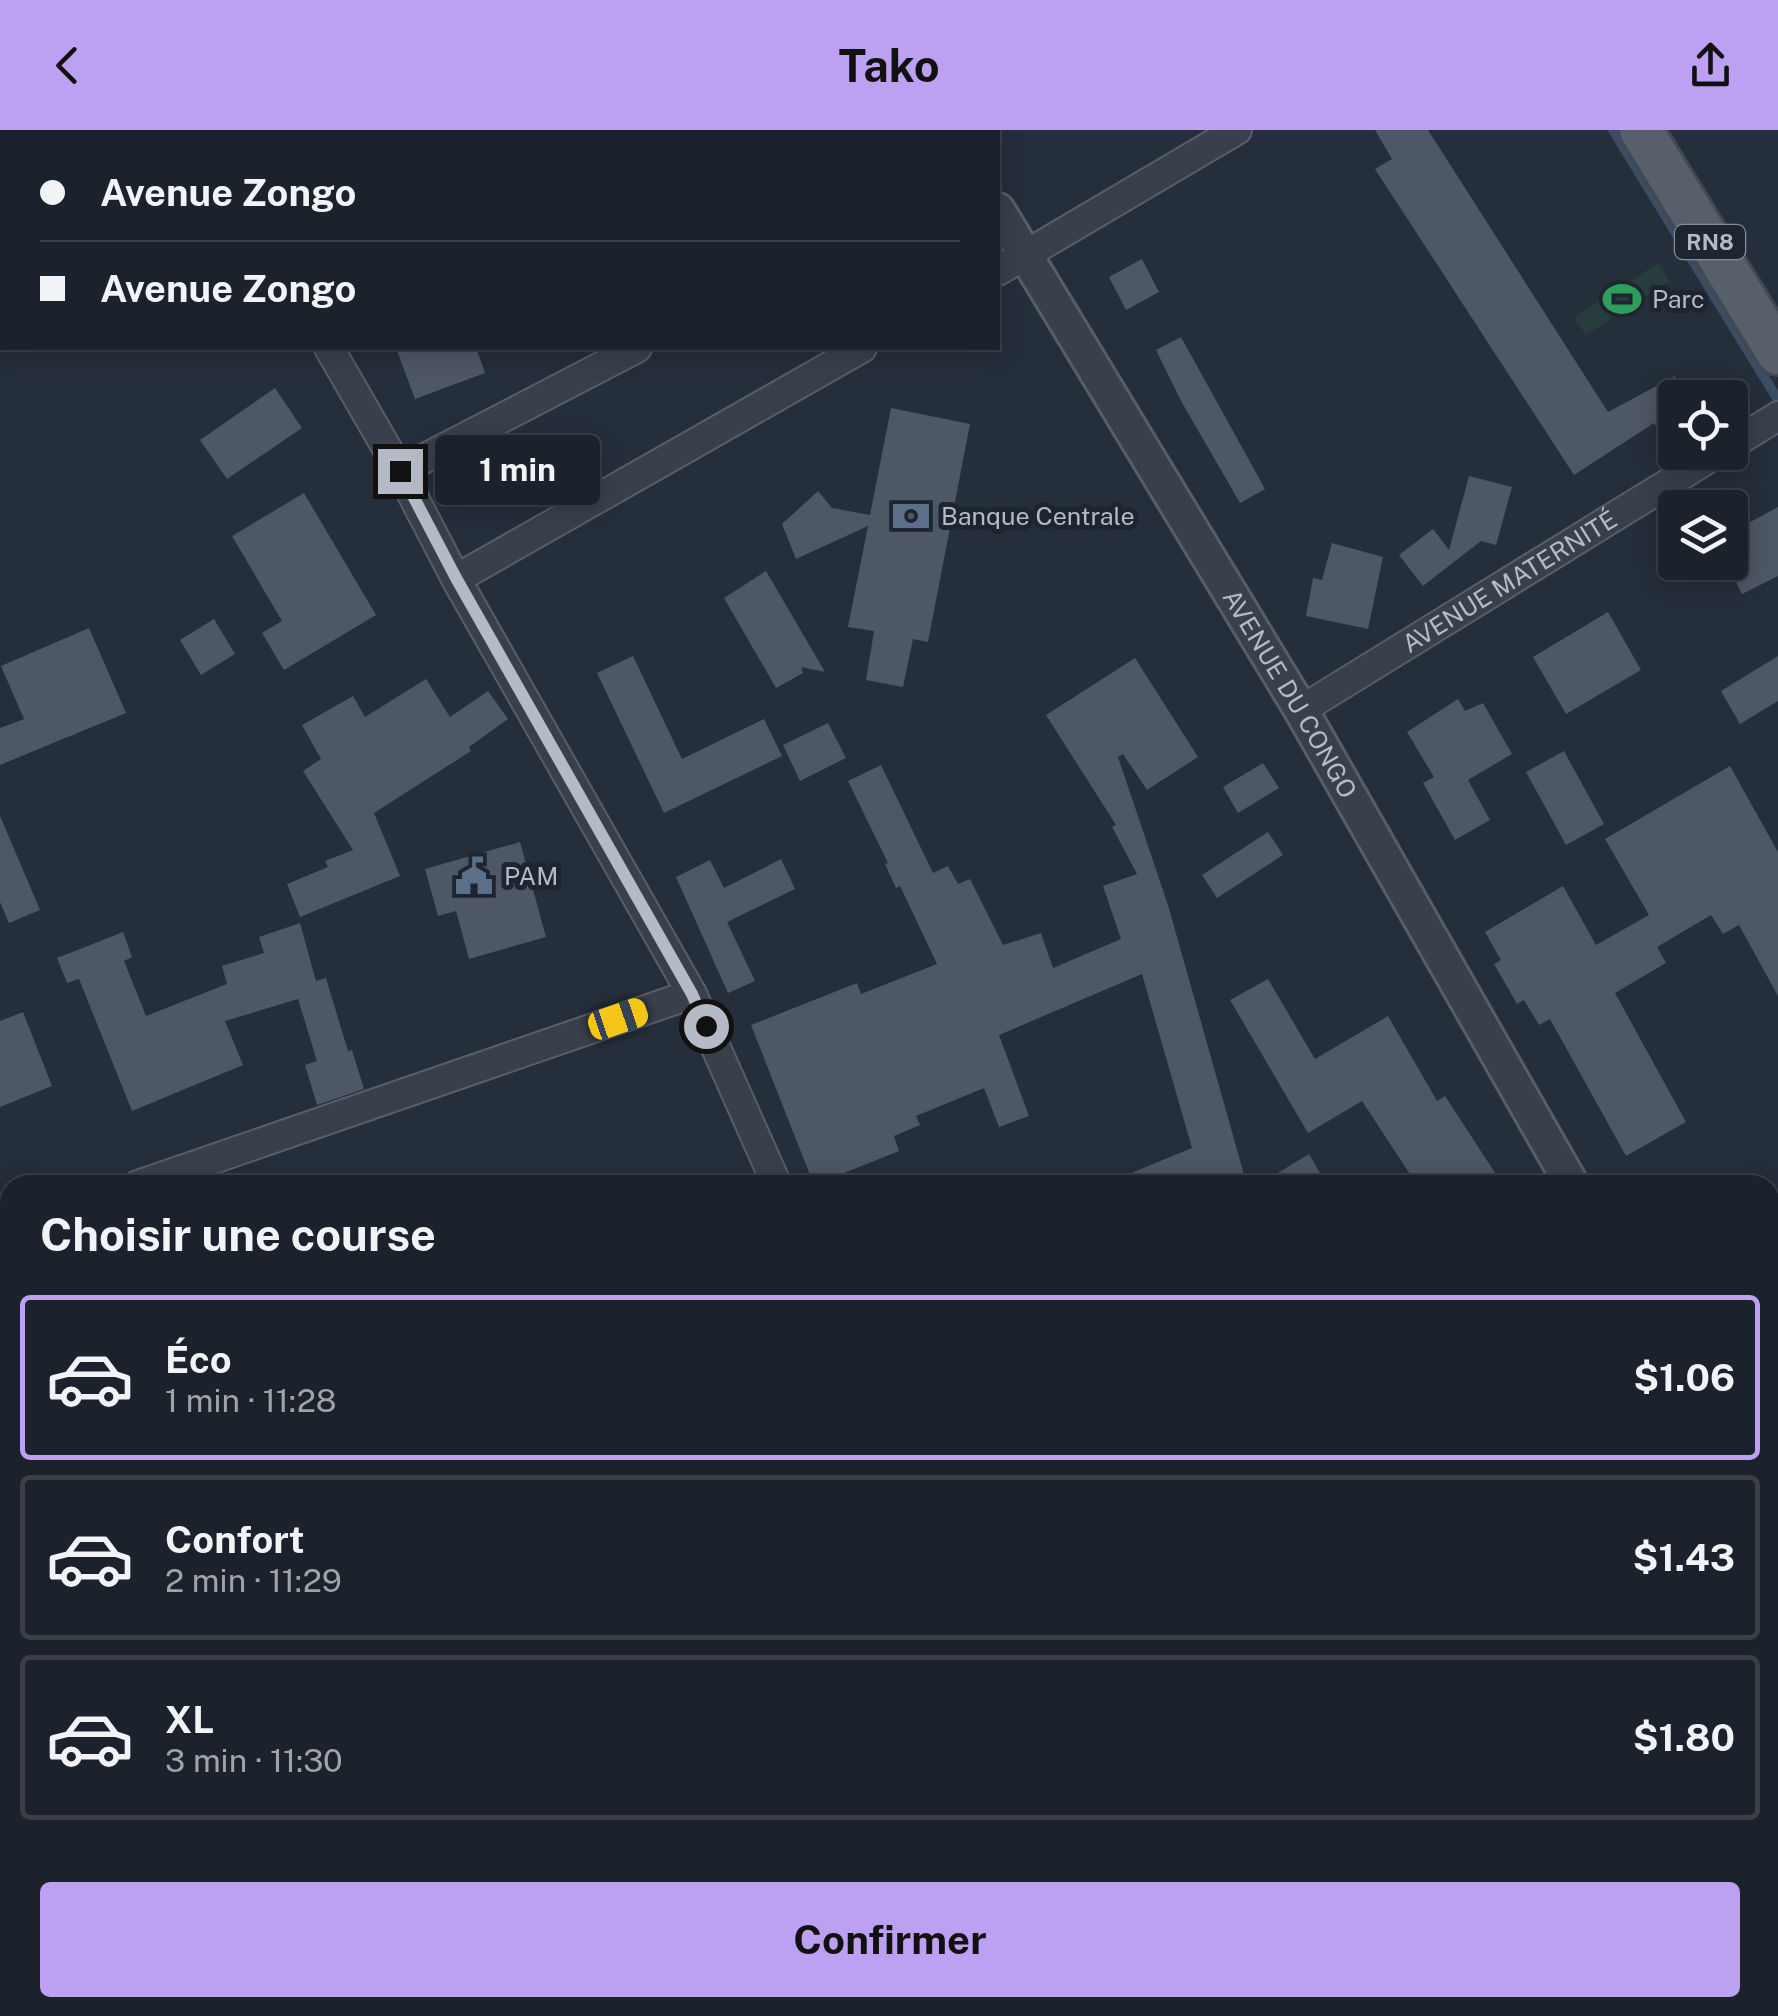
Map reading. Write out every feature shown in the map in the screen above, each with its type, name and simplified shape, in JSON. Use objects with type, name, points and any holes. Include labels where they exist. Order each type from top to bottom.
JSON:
[{"type":"main road","name":"RN8","points":[[1641,130],[1778,353]]},
{"type":"street","points":[[1010,264],[1238,130]]},
{"type":"street","name":"AVENUE DU CONGO","points":[[1000,219],[1010,264],[1301,710],[1566,1175]]},
{"type":"street","points":[[330,350],[692,994],[773,1175]]},
{"type":"street","points":[[400,471],[633,350]]},
{"type":"street","points":[[456,578],[858,350]]},
{"type":"street","points":[[1748,435],[1778,416]]},
{"type":"street","name":"AVENUE MATERNITÉ","points":[[1301,710],[1690,470]]},
{"type":"street","points":[[167,1175],[692,994]]},
{"type":"shaded area","name":"Parc","points":[[1658,263],[1670,281],[1586,335],[1574,317]]},
{"type":"building","points":[[1375,130],[1428,130],[1608,412],[1658,385],[1658,430],[1654,423],[1574,475],[1375,169],[1392,159]]},
{"type":"building","points":[[1142,259],[1159,292],[1126,310],[1109,277]]},
{"type":"building","points":[[1181,337],[1265,489],[1240,503],[1156,350]]},
{"type":"building","points":[[397,350],[477,350],[485,373],[415,399]]},
{"type":"building","points":[[275,388],[302,428],[227,479],[200,440]]},
{"type":"building","points":[[891,408],[970,424],[928,642],[913,639],[903,687],[866,680],[874,631],[848,627],[868,526],[796,559],[782,524],[818,491],[832,508],[870,515]]},
{"type":"building","points":[[1469,476],[1512,487],[1496,545],[1481,541],[1423,586],[1399,555],[1433,529],[1449,550]]},
{"type":"building","points":[[304,493],[376,615],[284,670],[262,633],[282,621],[232,536]]},
{"type":"building","points":[[1778,507],[1778,576],[1742,594],[1735,580],[1748,580],[1748,523]]},
{"type":"building","points":[[1332,543],[1383,557],[1368,629],[1306,616],[1313,578],[1322,580]]},
{"type":"building","points":[[766,571],[825,672],[801,667],[803,673],[776,688],[724,598]]},
{"type":"building","points":[[1608,612],[1641,670],[1566,714],[1533,657]]},
{"type":"building","points":[[214,619],[235,654],[201,675],[180,640]]},
{"type":"building","points":[[89,628],[126,713],[0,765],[0,728],[24,719],[1,666]]},
{"type":"building","points":[[633,656],[682,759],[764,719],[782,756],[664,813],[597,673]]},
{"type":"building","points":[[1778,656],[1778,701],[1740,724],[1721,691]]},
{"type":"building","points":[[1135,658],[1198,757],[1147,790],[1123,754],[1118,757],[1168,905],[1244,1175],[1126,1175],[1192,1148],[1142,974],[999,1035],[1029,1116],[999,1127],[984,1088],[916,1116],[920,1125],[894,1136],[899,1151],[839,1175],[810,1175],[751,1025],[857,983],[861,994],[937,964],[900,886],[896,888],[848,781],[881,765],[933,873],[948,866],[958,884],[970,879],[1003,945],[1041,933],[1053,968],[1121,939],[1103,886],[1137,874],[1112,827],[1116,825],[1046,715]]},
{"type":"building","points":[[426,679],[450,717],[488,691],[508,719],[469,747],[471,751],[374,813],[400,876],[300,917],[287,884],[328,867],[325,861],[353,850],[303,771],[321,759],[302,725],[353,696],[365,717]]},
{"type":"building","points":[[1458,699],[1465,711],[1483,703],[1512,754],[1468,780],[1490,820],[1455,840],[1423,783],[1434,777],[1407,732]]},
{"type":"building","points":[[828,723],[846,758],[800,781],[783,745]]},
{"type":"building","points":[[1564,751],[1604,824],[1566,845],[1526,772]]},
{"type":"building","points":[[1263,763],[1279,788],[1238,813],[1223,787]]},
{"type":"building","points":[[1730,766],[1778,852],[1778,996],[1739,925],[1723,934],[1711,915],[1657,947],[1666,963],[1615,993],[1686,1122],[1626,1156],[1550,1019],[1539,1025],[1524,1000],[1517,1004],[1494,964],[1501,960],[1485,932],[1563,886],[1596,945],[1649,915],[1605,839]]},
{"type":"building","points":[[0,816],[40,910],[9,923],[0,902]]},
{"type":"building","points":[[1268,832],[1283,855],[1217,898],[1202,875]]},
{"type":"building","points":[[520,842],[546,937],[469,959],[456,911],[438,916],[425,869]]},
{"type":"building","points":[[781,859],[795,889],[727,922],[755,981],[728,993],[676,877],[710,860],[724,888]]},
{"type":"building","points":[[300,923],[316,981],[326,978],[364,1089],[317,1105],[305,1065],[317,1061],[298,999],[225,1021],[243,1065],[132,1111],[79,979],[67,983],[57,958],[123,932],[132,957],[124,961],[146,1016],[227,984],[222,966],[264,953],[259,937]]},
{"type":"building","points":[[1268,979],[1315,1059],[1388,1016],[1437,1101],[1445,1096],[1496,1175],[1410,1175],[1362,1101],[1308,1133],[1230,1000]]},
{"type":"building","points":[[23,1012],[52,1086],[0,1107],[0,1021]]},
{"type":"building","points":[[1309,1154],[1321,1175],[1274,1175]]},
{"type":"waterway","points":[[1613,130],[1778,400]]},
{"type":"place","name":"Parc","points":[[1622,299]]},
{"type":"place","name":"Banque Centrale","points":[[911,516]]},
{"type":"place","name":"PAM","points":[[474,876]]},
{"type":"route","points":[[400,471],[456,578],[692,994],[706,1026]]}]
